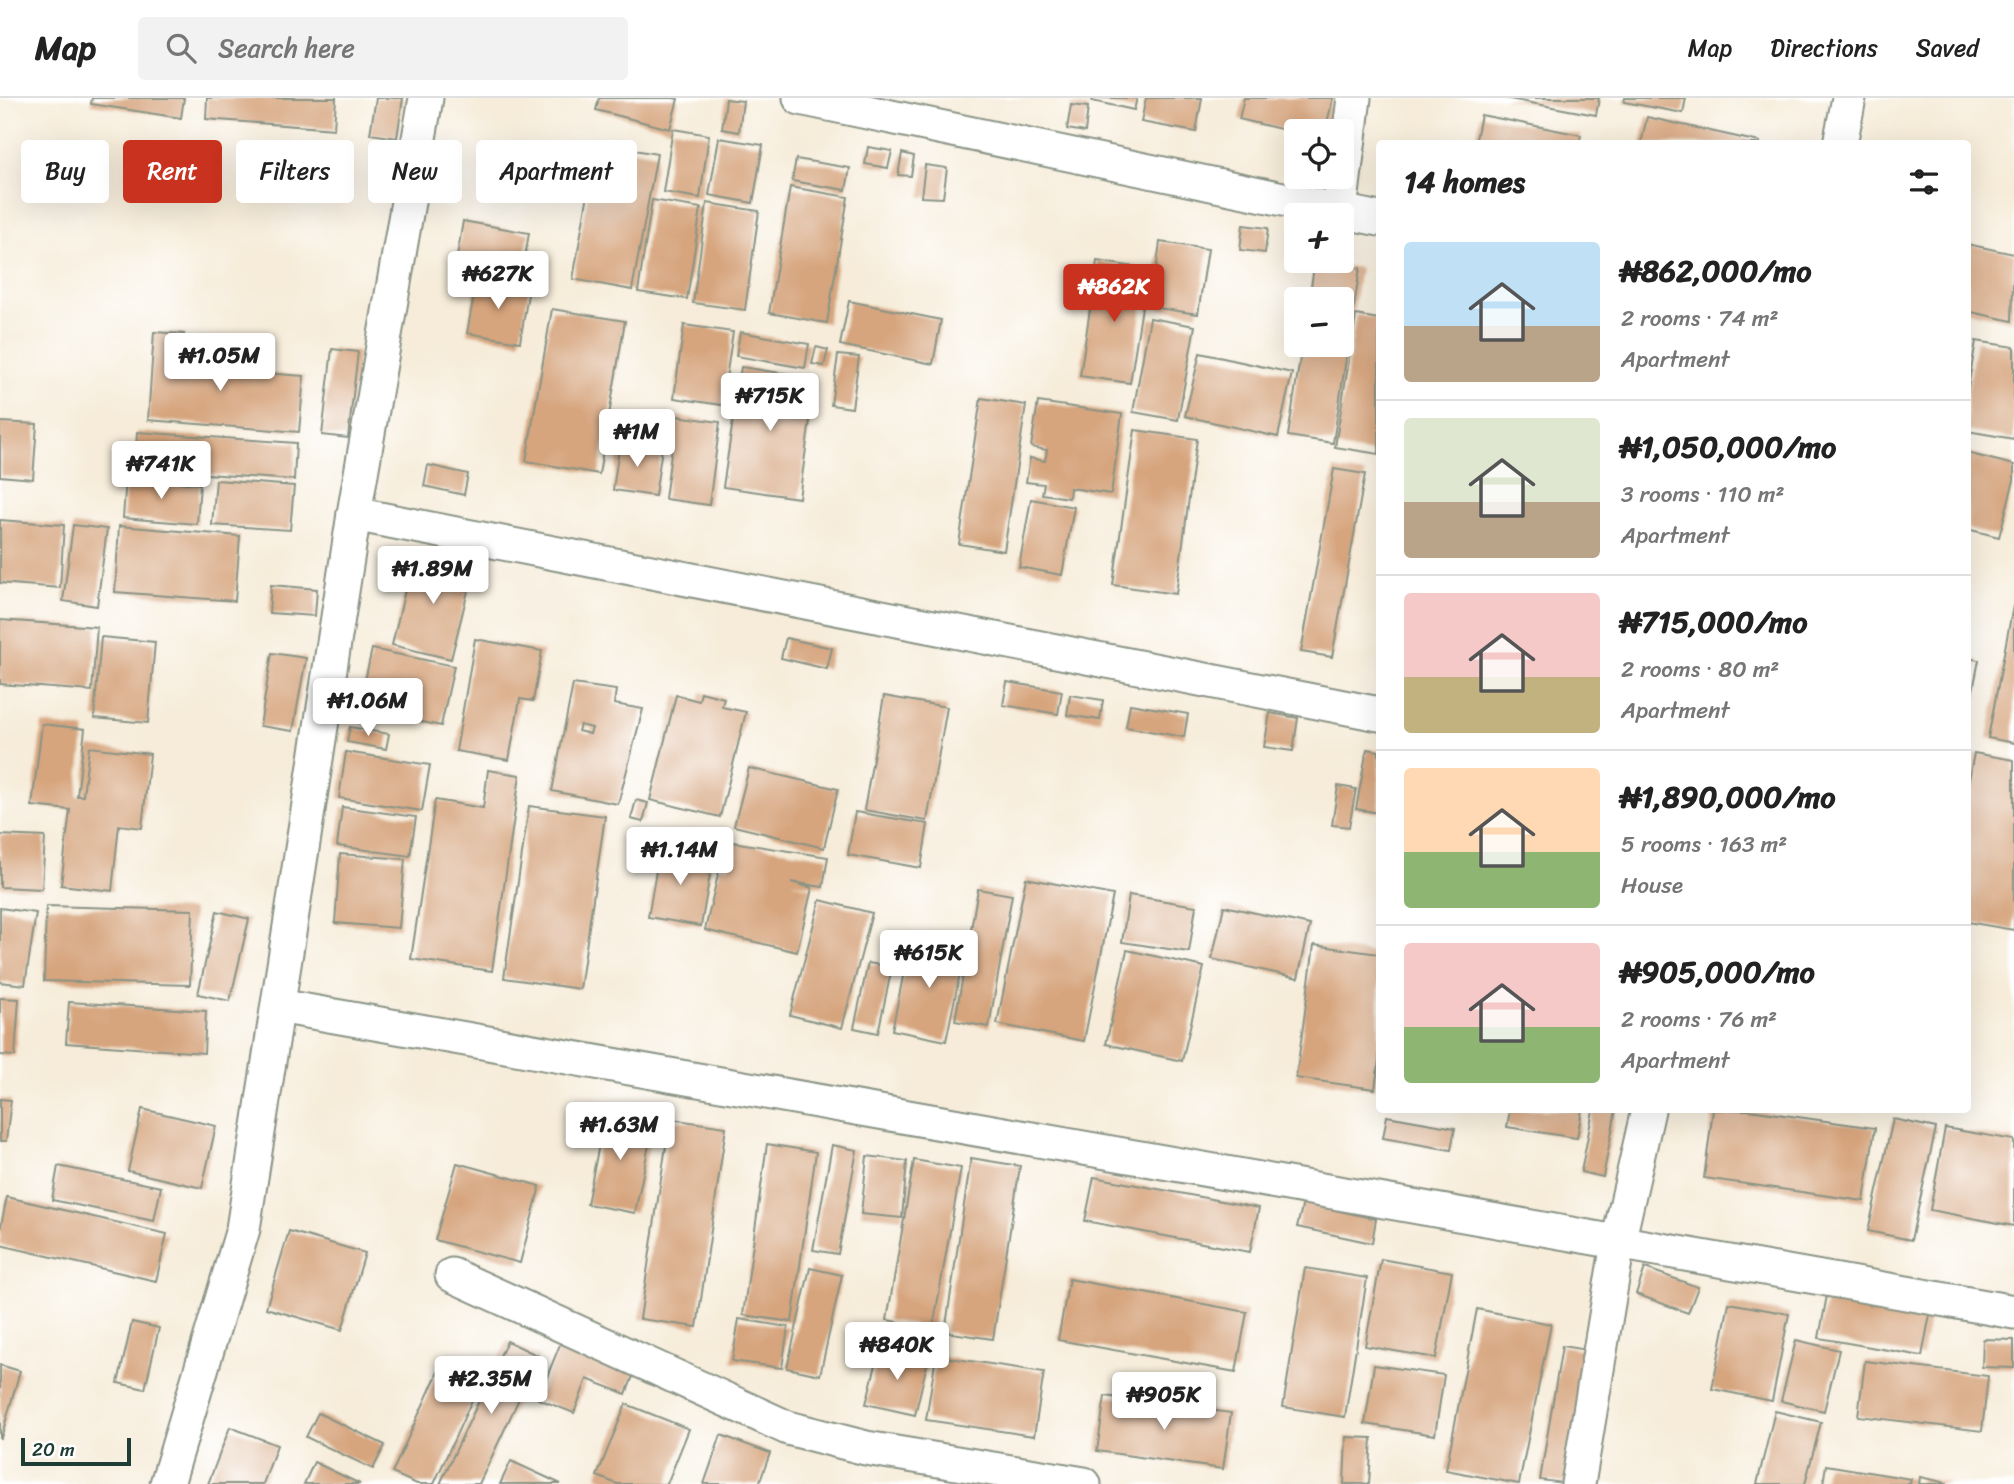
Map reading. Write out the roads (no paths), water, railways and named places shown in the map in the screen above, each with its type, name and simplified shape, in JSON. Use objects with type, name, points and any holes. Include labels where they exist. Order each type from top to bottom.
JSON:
[{"type":"street","points":[[167,1484],[243,1229],[354,514],[426,98]]},
{"type":"street","points":[[800,98],[893,107],[1310,203]]},
{"type":"street","points":[[1341,203],[1354,98]]},
{"type":"street","points":[[1841,140],[1849,98]]},
{"type":"street","points":[[1354,213],[1376,218]]},
{"type":"street","points":[[354,514],[1376,713]]},
{"type":"street","points":[[278,1006],[2014,1312]]},
{"type":"street","points":[[1578,1484],[1618,1243],[1647,1113]]},
{"type":"street","points":[[452,1275],[788,1427],[866,1448],[1084,1484]]}]
